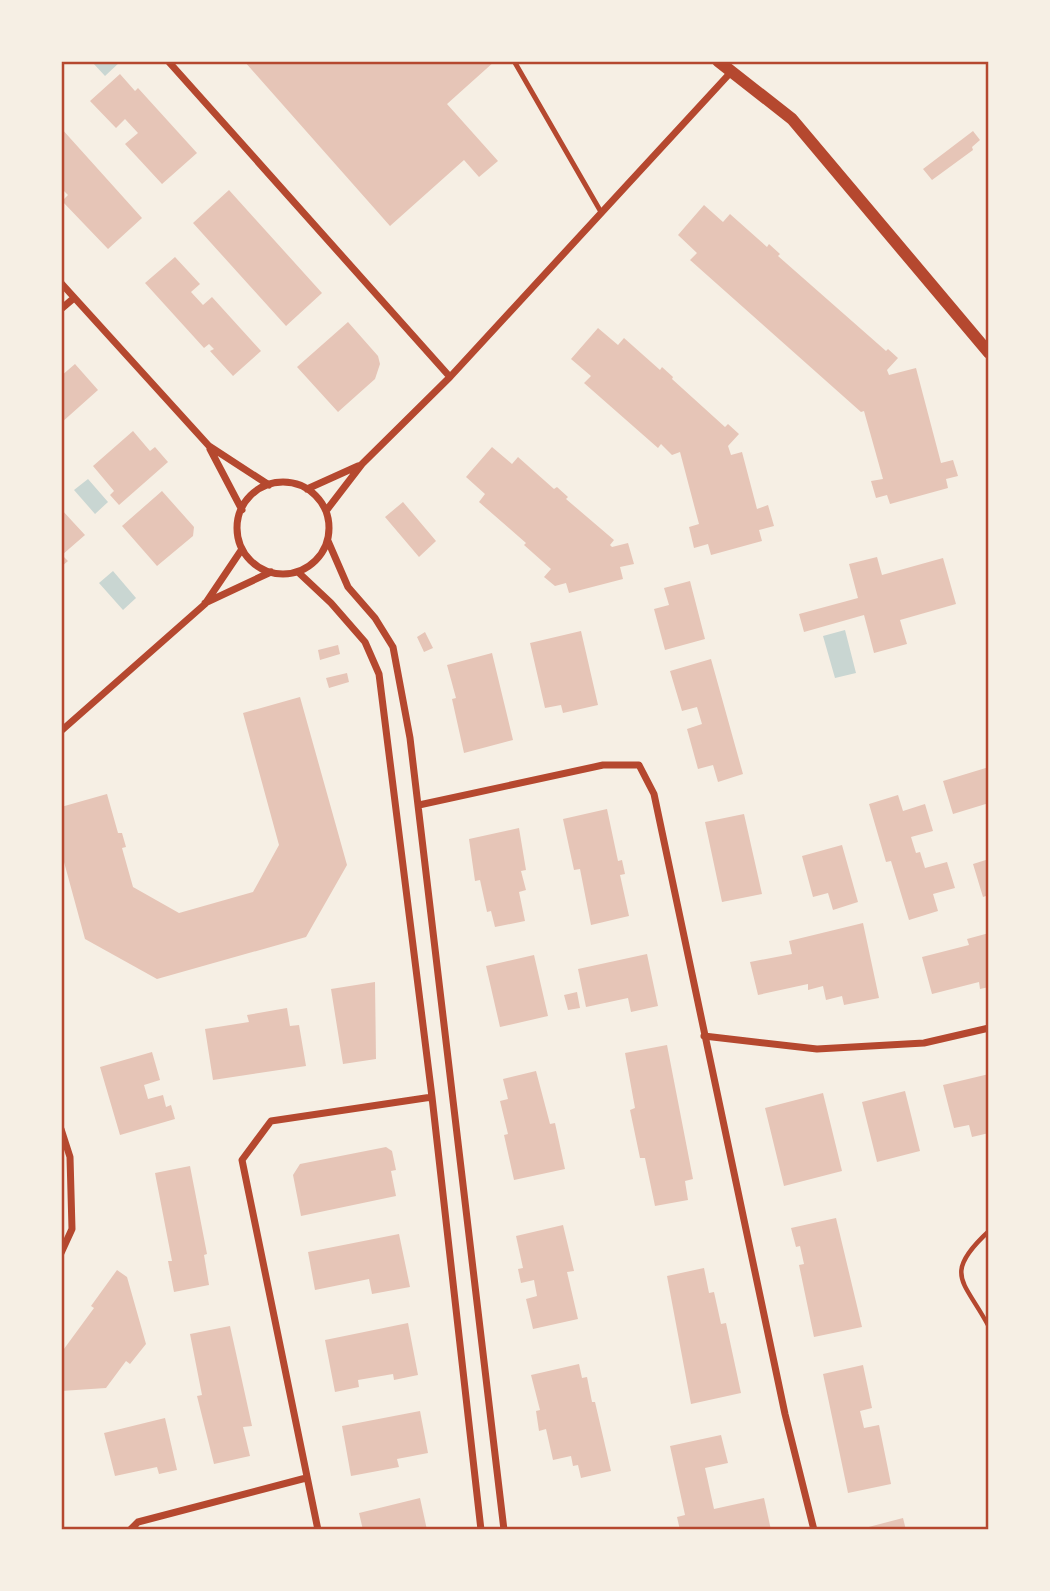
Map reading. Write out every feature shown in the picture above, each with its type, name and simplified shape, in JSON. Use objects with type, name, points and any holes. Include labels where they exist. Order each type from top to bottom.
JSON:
[{"type":"street","points":[[168,61],[450,377]]},
{"type":"street","points":[[718,61],[792,119],[989,353]]},
{"type":"street","points":[[326,511],[362,464],[450,377],[732,71]]},
{"type":"street","points":[[61,283],[209,446],[269,485]]},
{"type":"street","points":[[61,309],[74,298]]},
{"type":"street","points":[[209,446],[242,510]]},
{"type":"street","points":[[307,489],[362,464]]},
{"type":"street","points":[[295,484],[307,489],[318,498],[326,511],[328,541],[322,554],[311,565],[298,572],[284,574],[271,572],[250,560],[242,549],[238,536],[238,523],[248,499],[269,485],[295,484]]},
{"type":"street","points":[[328,541],[348,587],[375,618],[393,647],[410,738],[504,1530]]},
{"type":"street","points":[[61,731],[205,604],[242,549]]},
{"type":"street","points":[[205,604],[271,572]]},
{"type":"street","points":[[298,572],[331,603],[365,642],[379,674],[432,1097],[481,1530]]},
{"type":"street","points":[[419,805],[603,765],[639,765],[654,794],[785,1414],[814,1530]]},
{"type":"street","points":[[704,1037],[817,1049],[924,1043],[989,1028]]},
{"type":"street","points":[[318,1530],[242,1160],[271,1121],[432,1097]]},
{"type":"street","points":[[61,1129],[70,1157],[72,1229],[61,1253]]},
{"type":"street","points":[[130,1530],[138,1522],[306,1478]]},
{"type":"lane","points":[[514,61],[601,212]]},
{"type":"path","points":[[989,1231],[976,1242],[962,1263],[959,1276],[989,1327]]},
{"type":"shaded area","points":[[94,61],[121,61],[105,76]]},
{"type":"shaded area","points":[[88,479],[108,502],[95,514],[74,490]]},
{"type":"shaded area","points":[[113,571],[136,598],[123,610],[99,583]]},
{"type":"shaded area","points":[[845,630],[856,673],[835,678],[823,636]]},
{"type":"building","points":[[244,61],[495,61],[447,104],[498,161],[479,177],[464,160],[390,226]]},
{"type":"building","points":[[120,74],[135,91],[138,88],[197,153],[162,184],[125,144],[138,133],[125,119],[116,128],[90,101]]},
{"type":"building","points":[[61,128],[142,218],[108,249],[62,201],[68,195],[61,188]]},
{"type":"building","points":[[973,131],[980,140],[972,147],[973,150],[932,180],[923,169]]},
{"type":"building","points":[[229,190],[322,293],[286,326],[193,223]]},
{"type":"building","points":[[704,205],[723,222],[730,214],[767,247],[769,244],[780,254],[778,256],[886,351],[888,349],[898,358],[887,370],[889,375],[916,368],[941,463],[953,460],[958,476],[946,479],[948,488],[890,504],[887,495],[876,498],[871,481],[883,479],[864,411],[861,412],[690,260],[697,253],[678,235]]},
{"type":"building","points":[[175,257],[200,284],[191,292],[203,305],[212,297],[261,351],[233,376],[210,351],[214,349],[209,344],[204,348],[145,283]]},
{"type":"building","points":[[348,322],[378,356],[380,364],[375,379],[338,412],[297,367]]},
{"type":"building","points":[[598,328],[618,345],[624,338],[660,370],[662,367],[725,427],[728,424],[739,434],[728,446],[731,455],[742,452],[757,509],[768,505],[774,526],[759,530],[762,541],[711,555],[708,544],[694,548],[689,527],[699,524],[680,452],[672,455],[661,444],[658,448],[584,383],[591,376],[571,359]]},
{"type":"building","points":[[75,364],[98,390],[61,423],[61,376]]},
{"type":"building","points":[[133,431],[150,451],[155,447],[168,462],[119,505],[110,495],[114,491],[93,466]]},
{"type":"building","points":[[492,447],[512,464],[518,457],[554,489],[557,487],[568,497],[566,499],[614,540],[610,545],[612,547],[628,543],[634,564],[620,567],[623,579],[569,593],[566,583],[555,586],[544,577],[551,569],[479,502],[485,494],[466,477]]},
{"type":"building","points":[[162,491],[194,527],[193,536],[157,566],[122,526]]},
{"type":"building","points":[[403,502],[436,541],[419,557],[385,517]]},
{"type":"building","points":[[61,509],[85,535],[62,555],[68,561],[61,567]]},
{"type":"building","points":[[877,557],[882,575],[943,558],[956,604],[900,620],[907,644],[874,653],[864,615],[804,632],[799,614],[858,598],[849,564]]},
{"type":"building","points":[[690,581],[705,639],[665,650],[654,609],[669,605],[664,588]]},
{"type":"building","points":[[581,631],[598,705],[563,713],[561,705],[545,708],[530,643]]},
{"type":"building","points":[[425,632],[433,648],[424,652],[417,637]]},
{"type":"building","points":[[338,645],[340,654],[320,660],[318,650]]},
{"type":"building","points":[[492,653],[513,740],[464,753],[452,699],[456,698],[447,665]]},
{"type":"building","points":[[711,659],[743,774],[718,782],[713,765],[698,769],[687,729],[702,724],[697,707],[682,711],[670,671]]},
{"type":"building","points":[[347,673],[349,682],[329,688],[326,678]]},
{"type":"building","points":[[300,697],[347,865],[306,937],[157,979],[85,939],[61,851],[61,807],[107,794],[118,833],[122,833],[126,847],[122,848],[133,887],[179,913],[253,892],[279,845],[243,713]]},
{"type":"building","points":[[989,767],[989,803],[953,814],[943,781]]},
{"type":"building","points":[[898,795],[903,811],[925,804],[933,831],[911,837],[916,853],[920,852],[925,868],[947,862],[955,888],[933,894],[938,911],[909,920],[891,861],[886,862],[869,804]]},
{"type":"building","points":[[607,809],[618,861],[622,860],[625,874],[620,875],[629,916],[591,925],[580,869],[574,870],[563,819]]},
{"type":"building","points":[[744,814],[762,894],[722,902],[705,822]]},
{"type":"building","points":[[519,828],[526,870],[521,871],[526,890],[519,892],[525,921],[495,927],[491,911],[487,912],[480,880],[475,881],[469,839]]},
{"type":"building","points":[[842,845],[858,902],[833,910],[828,893],[813,897],[802,856]]},
{"type":"building","points":[[989,859],[989,895],[983,897],[973,864]]},
{"type":"building","points":[[863,923],[879,998],[844,1005],[842,996],[826,1000],[823,986],[808,990],[808,984],[758,995],[750,962],[792,954],[789,941]]},
{"type":"building","points":[[989,933],[989,987],[980,989],[979,982],[932,994],[922,957],[969,945],[967,939]]},
{"type":"building","points":[[647,954],[658,1006],[631,1012],[628,998],[586,1007],[578,969]]},
{"type":"building","points":[[534,955],[548,1016],[500,1027],[486,966]]},
{"type":"building","points":[[375,982],[376,1059],[343,1064],[331,989]]},
{"type":"building","points":[[577,992],[580,1008],[568,1010],[564,995]]},
{"type":"building","points":[[287,1008],[290,1026],[299,1025],[306,1066],[213,1080],[205,1029],[249,1022],[247,1015]]},
{"type":"building","points":[[667,1045],[693,1179],[685,1181],[688,1200],[655,1206],[645,1158],[640,1158],[630,1110],[635,1108],[625,1053]]},
{"type":"building","points":[[152,1052],[160,1080],[144,1085],[148,1099],[163,1095],[166,1107],[171,1105],[175,1119],[120,1135],[100,1067]]},
{"type":"building","points":[[536,1071],[550,1124],[555,1123],[565,1169],[514,1180],[504,1135],[508,1134],[500,1101],[508,1099],[503,1079]]},
{"type":"building","points":[[989,1074],[989,1133],[972,1137],[969,1125],[954,1128],[943,1085]]},
{"type":"building","points":[[905,1091],[920,1151],[877,1162],[862,1102]]},
{"type":"building","points":[[823,1093],[842,1171],[784,1186],[765,1108]]},
{"type":"building","points":[[386,1147],[392,1151],[396,1170],[391,1171],[396,1196],[301,1216],[293,1175],[300,1164]]},
{"type":"building","points":[[190,1166],[207,1254],[204,1255],[209,1285],[174,1292],[168,1261],[172,1261],[155,1173]]},
{"type":"building","points":[[836,1218],[862,1327],[814,1337],[799,1265],[804,1264],[800,1246],[796,1247],[791,1228]]},
{"type":"building","points":[[563,1225],[574,1271],[567,1272],[578,1319],[533,1329],[526,1299],[537,1296],[534,1280],[521,1283],[518,1269],[523,1268],[516,1236]]},
{"type":"building","points":[[399,1234],[410,1287],[372,1294],[369,1279],[315,1290],[308,1252]]},
{"type":"building","points":[[704,1268],[709,1293],[714,1292],[721,1324],[726,1323],[741,1393],[691,1404],[667,1276]]},
{"type":"building","points":[[117,1270],[127,1277],[146,1344],[130,1364],[126,1361],[106,1388],[61,1391],[61,1353],[94,1308],[91,1306]]},
{"type":"building","points":[[408,1323],[418,1375],[394,1380],[393,1374],[358,1380],[359,1387],[335,1392],[325,1340]]},
{"type":"building","points":[[230,1326],[252,1426],[243,1427],[250,1456],[214,1464],[197,1396],[202,1395],[190,1334]]},
{"type":"building","points":[[579,1364],[582,1378],[587,1377],[592,1402],[595,1402],[611,1471],[581,1478],[578,1465],[573,1466],[571,1456],[553,1460],[546,1429],[539,1431],[536,1411],[540,1410],[531,1375]]},
{"type":"building","points":[[863,1365],[872,1408],[860,1411],[864,1428],[879,1425],[891,1484],[848,1493],[823,1374]]},
{"type":"building","points":[[420,1411],[428,1453],[397,1459],[399,1467],[351,1476],[342,1426]]},
{"type":"building","points":[[165,1418],[177,1470],[159,1474],[157,1467],[115,1476],[104,1433]]},
{"type":"building","points":[[721,1435],[728,1463],[705,1468],[714,1509],[764,1498],[771,1530],[680,1530],[677,1517],[685,1515],[670,1446]]},
{"type":"building","points":[[420,1498],[427,1530],[363,1530],[359,1513]]},
{"type":"building","points":[[903,1518],[906,1530],[861,1530],[861,1529]]}]
